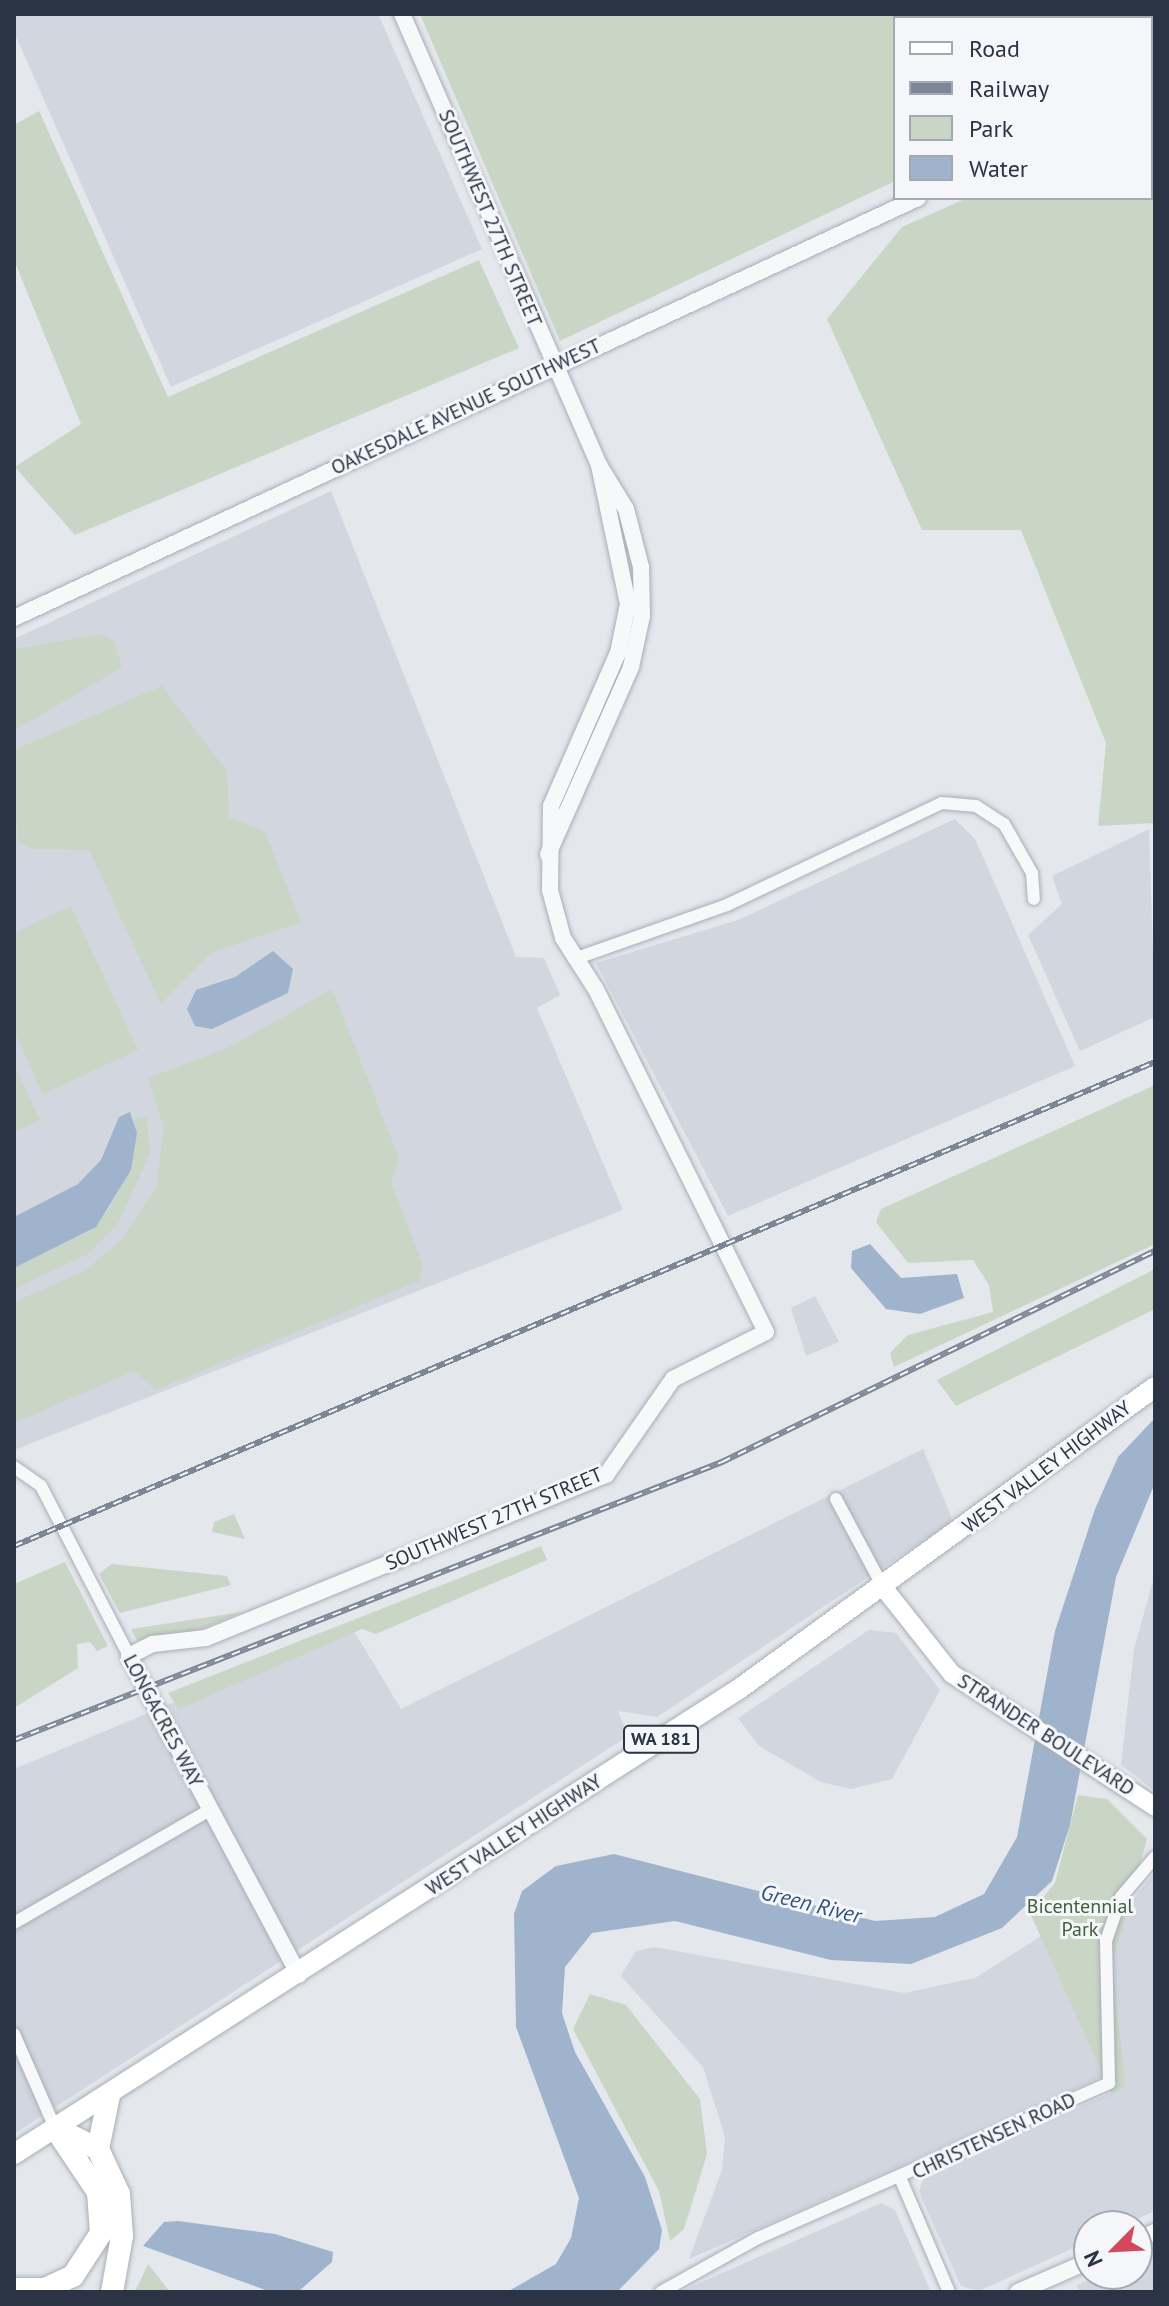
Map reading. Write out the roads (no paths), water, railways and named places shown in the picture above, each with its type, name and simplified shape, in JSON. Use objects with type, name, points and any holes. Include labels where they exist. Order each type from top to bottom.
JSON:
[{"type":"highway","points":[[109,2096],[98,2149],[123,2217],[112,2292]]},
{"type":"highway","points":[[55,2128],[98,2149]]},
{"type":"highway","points":[[14,2289],[45,2289],[73,2276],[101,2233],[98,2192],[55,2128]]},
{"type":"main road","name":"WEST VALLEY HIGHWAY","points":[[15,2154],[299,1975],[883,1587],[1155,1387]]},
{"type":"main road","name":"STRANDER BOULEVARD","points":[[883,1587],[952,1674],[1111,1775],[1155,1807]]},
{"type":"street","name":"SOUTHWEST 27TH STREET","points":[[129,1656],[153,1644],[206,1638],[551,1498],[614,1468],[673,1379],[766,1332],[574,959],[555,914],[548,854],[631,667],[642,616],[634,531],[599,465],[554,365],[402,14]]},
{"type":"street","name":"OAKESDALE AVENUE SOUTHWEST","points":[[14,618],[914,200]]},
{"type":"street","points":[[574,959],[727,905],[942,803],[976,806],[1004,824],[1032,873],[1034,899]]},
{"type":"street","name":"LONGACRES WAY","points":[[19,1468],[41,1486],[299,1975]]},
{"type":"street","name":"STRANDER BOULEVARD","points":[[836,1499],[883,1587]]},
{"type":"street","points":[[14,1923],[210,1810]]},
{"type":"street","name":"CHRISTENSEN ROAD","points":[[661,2292],[758,2238],[901,2180],[1007,2127],[1109,2083],[1109,2020],[1098,2008],[1106,1976],[1110,1923],[1121,1897],[1155,1857]]},
{"type":"street","points":[[14,2034],[55,2128]]},
{"type":"street","points":[[901,2180],[949,2292]]},
{"type":"street","points":[[1018,2292],[1073,2268]]},
{"type":"water","points":[[273,951],[293,969],[288,993],[212,1029],[195,1026],[187,1009],[196,990],[235,977]]},
{"type":"water","points":[[130,1112],[137,1133],[131,1170],[96,1227],[14,1268],[14,1217],[78,1184],[101,1160],[119,1117]]},
{"type":"water","points":[[870,1244],[901,1278],[957,1274],[964,1298],[920,1314],[886,1309],[851,1268],[852,1251]]},
{"type":"water","points":[[1155,1418],[1155,1483],[1116,1577],[1070,1825],[1052,1881],[1002,1928],[911,1964],[831,1960],[675,1921],[592,1933],[565,1967],[562,2013],[575,2052],[645,2177],[662,2230],[659,2249],[617,2292],[507,2292],[556,2264],[571,2238],[579,2198],[516,2027],[514,1914],[522,1891],[556,1866],[614,1854],[875,1921],[935,1917],[984,1894],[1017,1837],[1055,1631],[1095,1509],[1118,1457]]},
{"type":"water","points":[[178,2221],[275,2234],[333,2252],[332,2262],[300,2290],[271,2292],[143,2246],[164,2222]]},
{"type":"railway","points":[[14,1546],[1155,1062]]},
{"type":"railway","points":[[14,1740],[722,1462],[1155,1251]]},
{"type":"water label","name":"Green River","points":[[811,1904]]},
{"type":"park label","name":"Bicentennial Park","points":[[1080,1918]]}]
